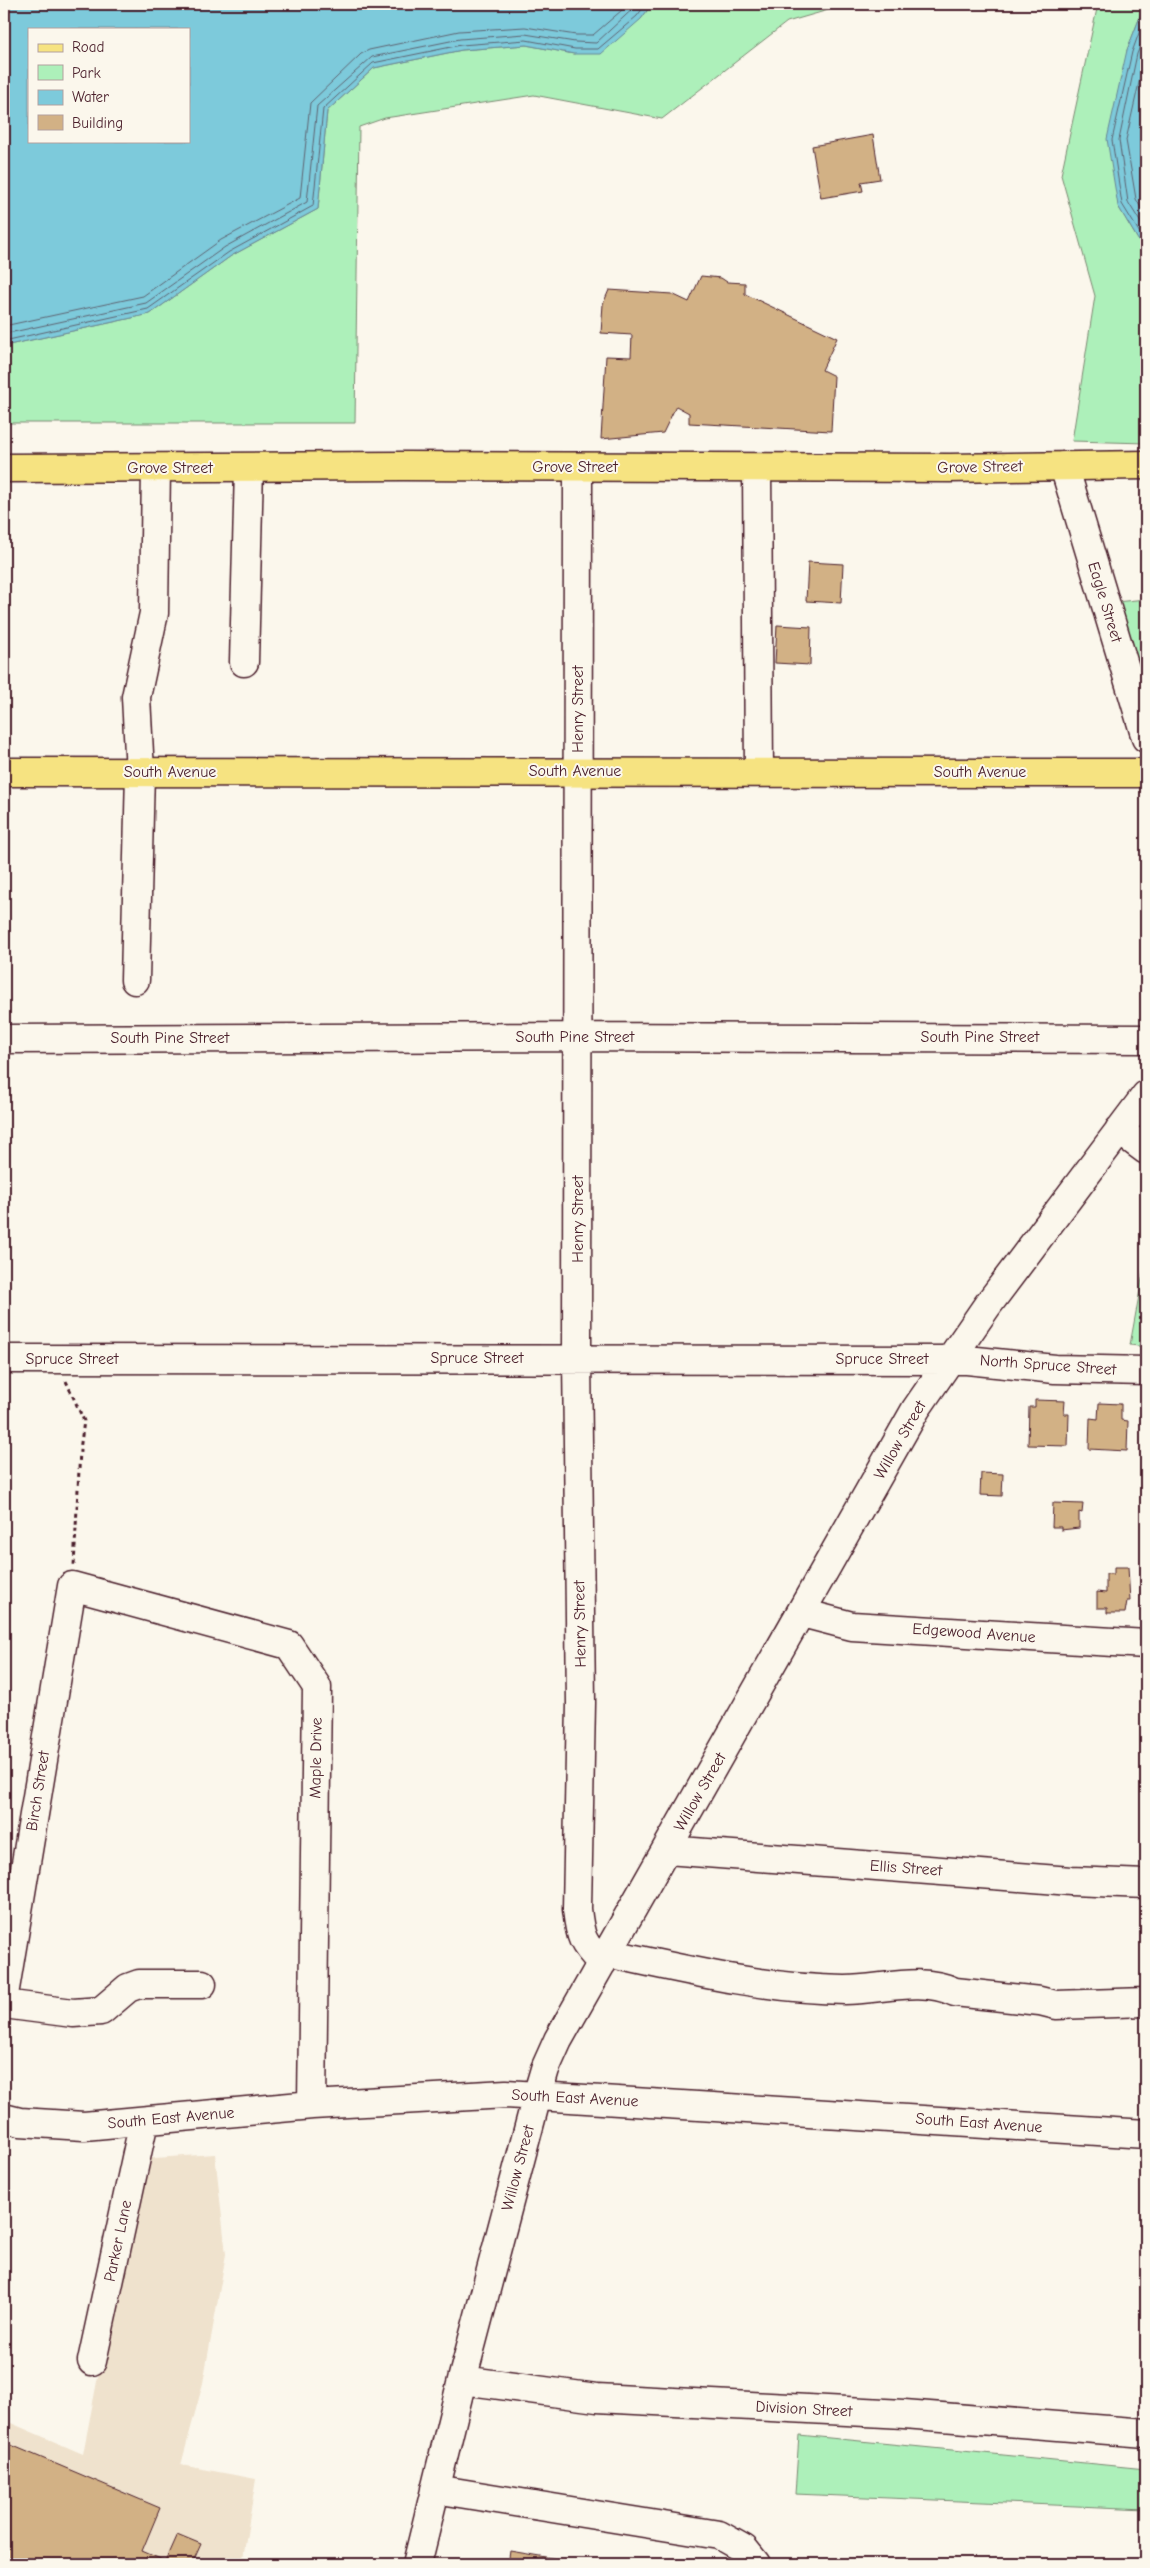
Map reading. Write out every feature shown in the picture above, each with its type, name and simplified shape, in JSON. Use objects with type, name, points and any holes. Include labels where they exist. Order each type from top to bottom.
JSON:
[{"type":"main road","name":"Grove Street","points":[[4,468],[1146,466]]},
{"type":"main road","name":"South Avenue","points":[[4,772],[1146,772]]},
{"type":"street","name":"Eagle Street","points":[[1064,466],[1146,738]]},
{"type":"street","name":"Henry Street","points":[[578,467],[577,1358],[580,1703],[578,1909],[580,1934],[583,1942],[605,1958]]},
{"type":"street","points":[[135,980],[140,772],[136,697],[154,613],[156,468]]},
{"type":"street","points":[[244,662],[249,468]]},
{"type":"street","points":[[757,468],[759,772]]},
{"type":"street","name":"South Pine Street","points":[[4,1039],[578,1037],[1146,1039]]},
{"type":"street","name":"Willow Street","points":[[416,2564],[462,2380],[544,2069],[558,2040],[802,1613],[916,1409],[987,1306],[1146,1095]]},
{"type":"street","points":[[1119,1130],[1146,1150]]},
{"type":"street","name":"Spruce Street","points":[[4,1359],[950,1359]]},
{"type":"street","name":"North Spruce Street","points":[[950,1359],[1054,1369],[1146,1371]]},
{"type":"street","name":"Birch Street","points":[[4,1995],[72,1586]]},
{"type":"street","name":"Maple Drive","points":[[72,1586],[289,1645],[317,1686],[312,2105]]},
{"type":"street","name":"Edgewood Avenue","points":[[802,1613],[852,1626],[1146,1644]]},
{"type":"street","name":"Ellis Street","points":[[667,1850],[1071,1881],[1146,1884]]},
{"type":"street","points":[[605,1958],[733,1980],[845,1990],[924,1984],[944,1987],[955,1992],[1040,2000],[1056,2005],[1146,2002]]},
{"type":"street","points":[[4,2004],[73,2013],[101,2011],[128,1988],[139,1984],[202,1984]]},
{"type":"street","name":"South East Avenue","points":[[4,2118],[20,2122],[84,2126],[312,2105],[506,2094],[1146,2134]]},
{"type":"street","name":"Parker Lane","points":[[92,2361],[144,2120]]},
{"type":"street","name":"Division Street","points":[[462,2380],[596,2398],[904,2414],[1146,2433]]},
{"type":"street","points":[[435,2489],[719,2535],[744,2549],[756,2564]]},
{"type":"path","points":[[57,1359],[84,1421],[72,1586]]},
{"type":"shaded area","points":[[215,2154],[226,2254],[203,2383],[181,2465],[256,2479],[242,2564],[4,2564],[4,2420],[83,2454],[140,2159]]},
{"type":"green space","points":[[652,4],[849,4],[787,22],[662,119],[534,95],[385,118],[359,127],[355,423],[4,423],[4,346],[150,314],[231,256],[318,209],[327,111],[374,68],[462,50],[526,45],[574,54],[641,19]]},
{"type":"green space","points":[[1098,4],[1145,4],[1127,50],[1118,206],[1146,253],[1146,443],[1072,441],[1095,296],[1061,175]]},
{"type":"green space","points":[[1146,599],[1146,738],[1105,603]]},
{"type":"green space","points":[[1146,1257],[1146,1347],[1130,1345]]},
{"type":"green space","points":[[799,2435],[1146,2469],[1146,2509],[795,2494]]},
{"type":"water","points":[[4,4],[652,4],[641,19],[601,54],[574,54],[526,45],[462,50],[374,68],[327,111],[318,209],[231,256],[150,314],[4,346]]},
{"type":"water","points":[[1145,4],[1146,253],[1118,206],[1107,139],[1127,50]]},
{"type":"building","points":[[873,135],[880,179],[861,182],[863,191],[821,198],[812,146]]},
{"type":"building","points":[[701,276],[721,278],[727,282],[745,283],[745,294],[837,338],[822,370],[834,376],[831,431],[689,423],[689,413],[676,406],[663,433],[601,439],[606,356],[631,357],[632,335],[601,333],[603,304],[609,290],[672,294],[689,302]]},
{"type":"building","points":[[808,562],[843,564],[841,603],[806,601]]},
{"type":"building","points":[[777,625],[811,627],[810,665],[775,663]]},
{"type":"building","points":[[1035,1400],[1065,1401],[1064,1414],[1069,1414],[1068,1446],[1028,1445],[1029,1407],[1035,1407]]},
{"type":"building","points":[[1099,1403],[1121,1404],[1121,1420],[1128,1421],[1127,1451],[1089,1449],[1090,1418],[1098,1419]]},
{"type":"building","points":[[981,1473],[1003,1474],[1002,1496],[980,1495]]},
{"type":"building","points":[[1053,1503],[1083,1504],[1082,1513],[1079,1512],[1079,1528],[1061,1530],[1061,1527],[1052,1527]]},
{"type":"building","points":[[1114,1567],[1128,1567],[1130,1601],[1127,1601],[1125,1613],[1107,1613],[1107,1608],[1097,1608],[1097,1592],[1106,1593],[1106,1574],[1114,1574]]},
{"type":"building","points":[[4,2442],[160,2508],[142,2551],[165,2561],[177,2534],[201,2544],[192,2564],[4,2564]]},
{"type":"building","points":[[510,2551],[587,2564],[508,2564]]}]
